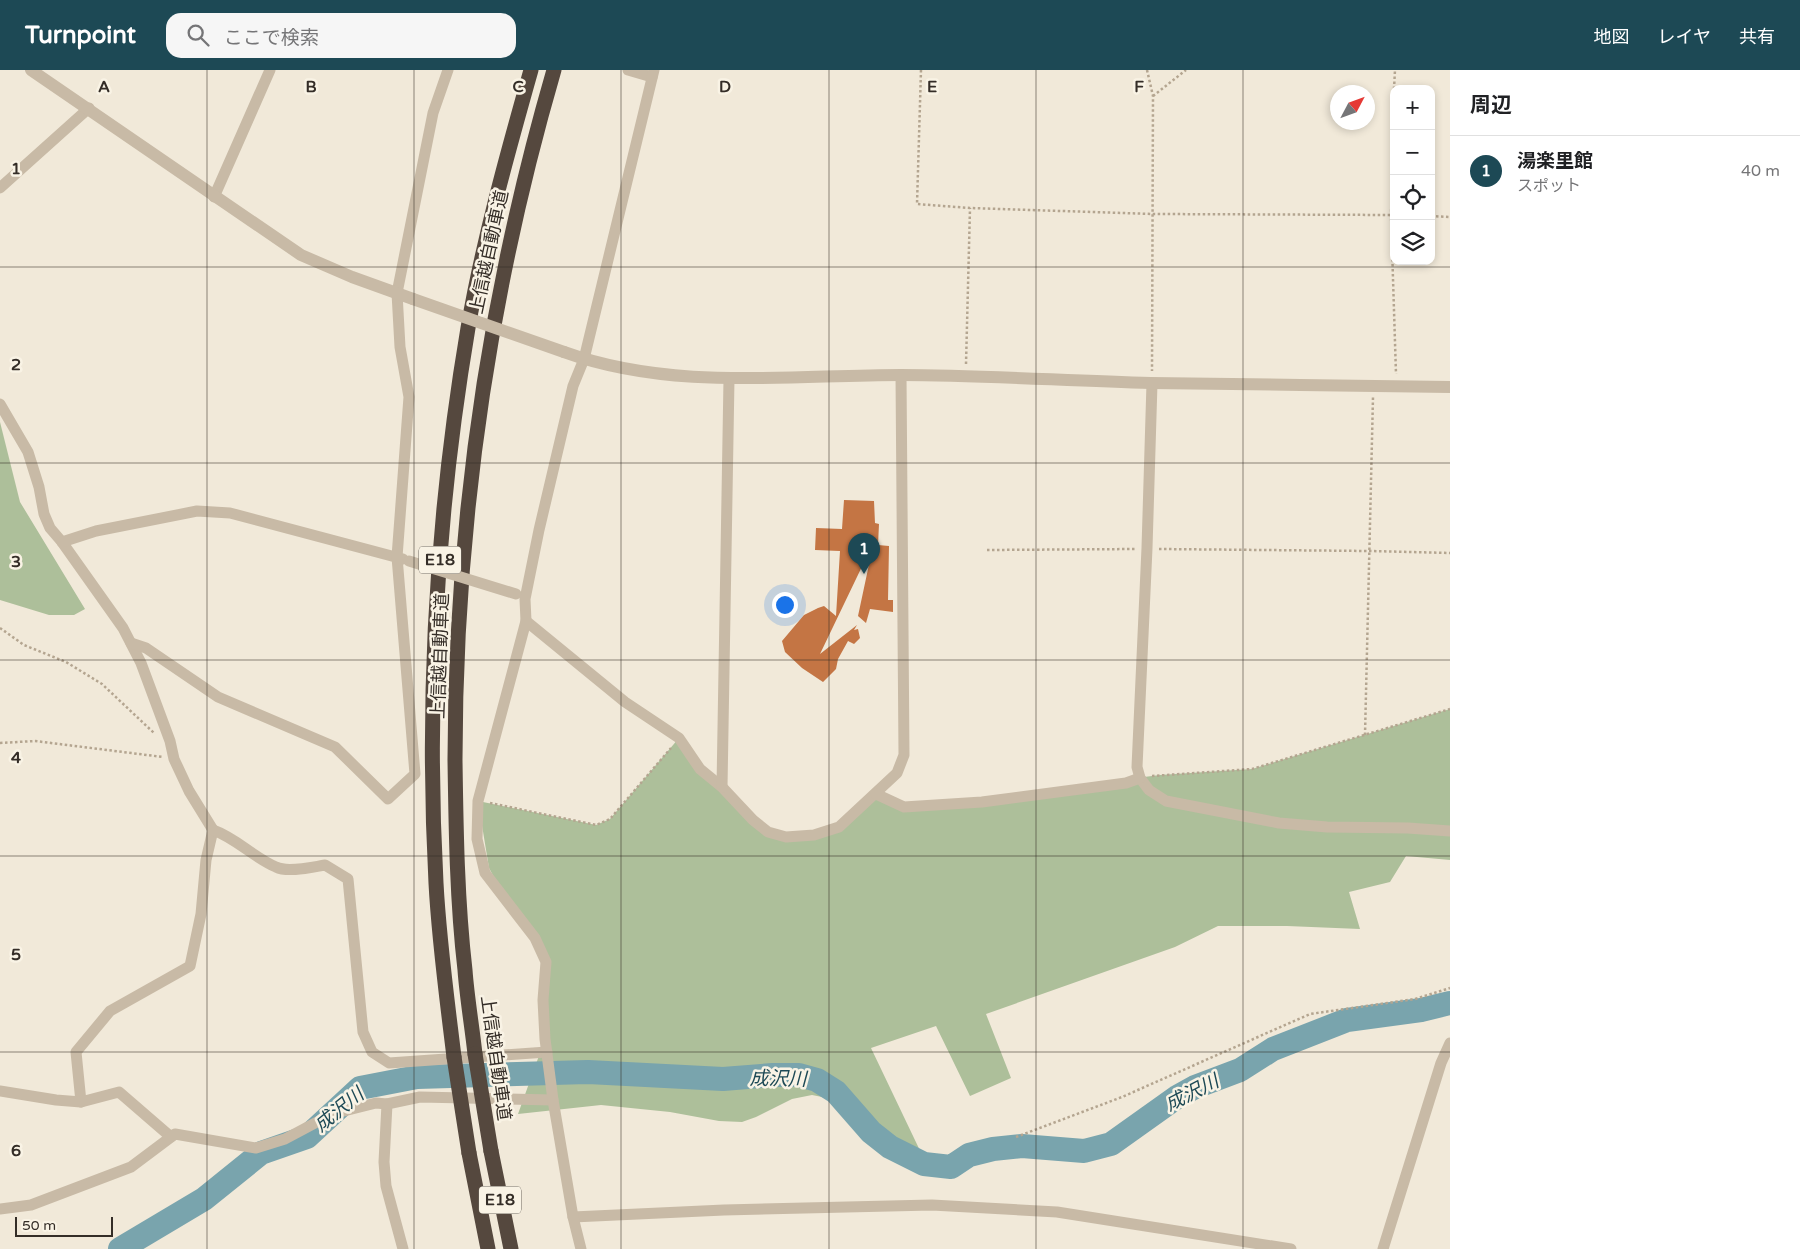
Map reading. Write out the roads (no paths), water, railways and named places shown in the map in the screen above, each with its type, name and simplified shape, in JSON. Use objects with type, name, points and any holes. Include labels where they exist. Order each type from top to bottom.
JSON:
[{"type":"highway","name":"上信越自動車道","points":[[488,1249],[469,1153],[454,1057],[444,971],[436,883],[433,700],[444,502],[454,414],[468,326],[490,226],[530,70]]},
{"type":"highway","name":"上信越自動車道","points":[[511,1249],[491,1150],[475,1054],[464,959],[458,882],[455,701],[467,507],[494,316],[532,148],[554,70]]},
{"type":"street","points":[[31,70],[301,255],[352,277],[584,359],[658,374],[729,379],[901,376],[1152,383],[1450,387]]},
{"type":"street","points":[[214,197],[270,70]]},
{"type":"street","points":[[131,644],[146,648],[218,697],[335,747],[388,799],[416,774],[397,557],[409,397],[400,347],[397,293],[433,113],[448,70]]},
{"type":"street","points":[[581,1249],[573,1217],[553,1100],[547,1052],[544,1000],[546,962],[535,938],[485,872],[477,839],[478,801],[526,621],[520,597],[539,530],[573,386],[584,359],[649,74],[628,70]]},
{"type":"street","points":[[0,188],[89,108]]},
{"type":"street","points":[[526,621],[625,702],[679,738],[700,769],[722,787],[752,820],[768,832],[786,837],[814,835],[839,827],[897,773],[904,755],[901,376]]},
{"type":"street","points":[[722,787],[729,379]]},
{"type":"street","points":[[1152,383],[1137,768],[1140,778],[1149,790],[1166,800],[1278,823],[1327,827],[1408,828],[1450,831]]},
{"type":"street","points":[[0,404],[28,452],[39,486],[44,514],[50,528],[123,628],[141,663],[170,741],[174,759],[213,830],[224,834],[277,868],[297,869],[325,865],[348,880],[363,1032],[372,1052],[389,1063],[547,1052]]},
{"type":"street","points":[[62,542],[96,531],[197,512],[230,513],[397,557],[520,597]]},
{"type":"street","points":[[876,794],[904,808],[982,802],[1126,783],[1140,778]]},
{"type":"street","points":[[81,1102],[76,1052],[110,1011],[190,966],[201,914],[206,860],[213,830]]},
{"type":"street","points":[[1383,1249],[1440,1063],[1450,1043]]},
{"type":"street","points":[[0,1092],[81,1102],[119,1092],[171,1137]]},
{"type":"street","points":[[0,1209],[31,1205],[131,1167],[175,1134],[256,1148],[285,1139],[332,1114],[376,1103],[387,1104],[420,1097],[553,1100]]},
{"type":"street","points":[[387,1104],[384,1162],[386,1186],[403,1249]]},
{"type":"street","points":[[573,1217],[724,1210],[932,1205],[1057,1212],[1290,1249]]},
{"type":"waterway","name":"成沢川","points":[[120,1249],[204,1199],[261,1153],[307,1137],[360,1088],[417,1077],[588,1072],[723,1079],[799,1075],[817,1080],[836,1092],[871,1132],[890,1147],[924,1164],[951,1167],[969,1155],[993,1149],[1022,1146],[1084,1151],[1111,1144],[1177,1097],[1195,1087],[1240,1070],[1273,1049],[1347,1020],[1421,1010],[1450,1003]]},
{"type":"place","name":"湯楽里館","points":[[864,574]]}]
